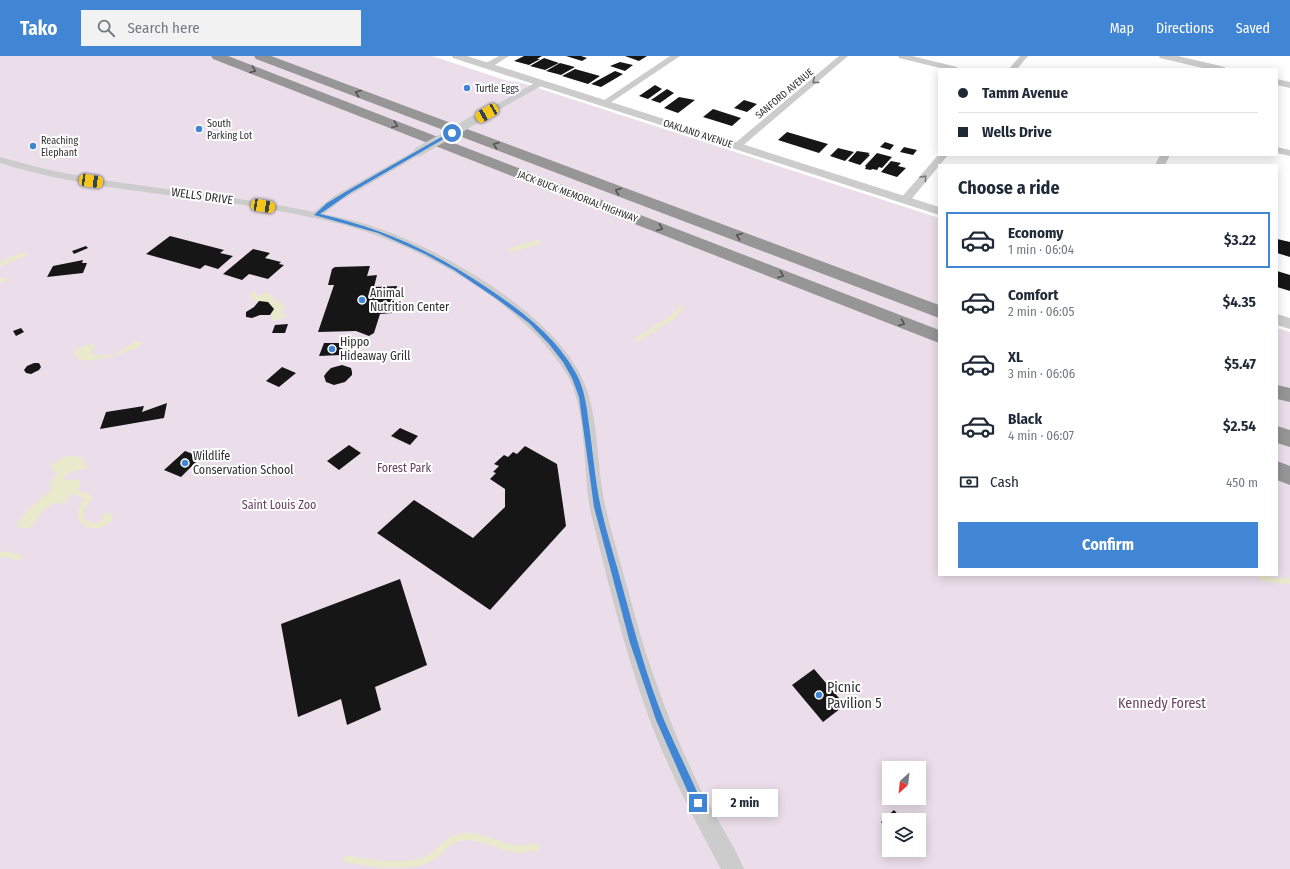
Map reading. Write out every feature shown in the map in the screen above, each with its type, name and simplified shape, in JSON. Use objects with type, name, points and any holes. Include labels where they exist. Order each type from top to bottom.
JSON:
[{"type":"highway","name":"JACK BUCK MEMORIAL HIGHWAY","points":[[217,56],[938,337]]},
{"type":"highway","name":"JACK BUCK MEMORIAL HIGHWAY","points":[[260,56],[938,312]]},
{"type":"highway","points":[[279,56],[299,71]]},
{"type":"highway","points":[[815,265],[870,279],[938,301]]},
{"type":"highway","points":[[1278,392],[1290,395]]},
{"type":"highway","points":[[1278,434],[1290,439]]},
{"type":"highway","points":[[1278,465],[1290,470]]},
{"type":"highway","points":[[1278,470],[1290,476]]},
{"type":"street","name":"OAKLAND AVENUE","points":[[457,56],[938,211]]},
{"type":"street","points":[[487,66],[505,56]]},
{"type":"street","points":[[604,103],[676,56]]},
{"type":"street","name":"SANFORD AVENUE","points":[[738,146],[844,56]]},
{"type":"street","points":[[902,56],[950,68]]},
{"type":"street","points":[[1014,68],[1024,56]]},
{"type":"street","points":[[1164,56],[1216,68]]},
{"type":"street","points":[[1278,82],[1290,85]]},
{"type":"street","points":[[316,215],[338,198],[540,83]]},
{"type":"street","points":[[1278,150],[1290,153]]},
{"type":"street","points":[[905,200],[942,156]]},
{"type":"street","name":"WELLS DRIVE","points":[[0,160],[28,169],[72,178],[238,201],[316,215],[340,220],[380,232],[426,253],[455,269],[499,298],[531,322],[551,342],[565,361],[575,378],[582,397],[598,507],[634,643],[660,720],[684,774],[732,869]]},
{"type":"street","points":[[1278,319],[1290,324]]},
{"type":"green space","name":"Forest Park","points":[[0,56],[432,56],[508,81],[519,82],[938,218],[938,576],[1278,576],[1278,328],[1290,332],[1290,869],[0,869]]},
{"type":"shaded area","points":[[255,291],[258,297],[265,292],[272,295],[274,300],[280,301],[282,305],[285,306],[283,310],[279,312],[286,314],[286,316],[275,321],[270,321],[273,316],[270,315],[274,309],[268,302],[254,301],[253,298],[248,296]]},
{"type":"shaded area","points":[[138,341],[142,342],[143,344],[121,353],[94,360],[80,360],[73,352],[79,348],[94,343],[94,348],[90,354],[110,355],[118,353]]},
{"type":"shaded area","points":[[67,456],[79,457],[88,467],[69,473],[64,479],[81,479],[79,487],[62,505],[58,502],[52,504],[44,510],[29,529],[17,527],[27,511],[53,488],[49,486],[57,473],[52,469],[52,464]]},
{"type":"building","points":[[524,56],[542,56],[537,59],[540,59],[529,65],[514,61]]},
{"type":"building","points":[[566,56],[581,56],[587,58],[582,61]]},
{"type":"building","points":[[625,56],[647,56],[639,61]]},
{"type":"building","points":[[544,58],[559,63],[545,70],[530,66]]},
{"type":"building","points":[[620,62],[633,65],[625,71],[610,66]]},
{"type":"building","points":[[560,63],[575,67],[561,75],[546,71]]},
{"type":"building","points":[[575,69],[600,76],[588,84],[562,76]]},
{"type":"building","points":[[615,71],[623,74],[601,87],[591,84]]},
{"type":"building","points":[[655,85],[662,89],[648,99],[639,96]]},
{"type":"building","points":[[667,89],[674,93],[660,103],[651,100]]},
{"type":"building","points":[[679,97],[695,100],[678,113],[664,108]]},
{"type":"building","points":[[744,100],[757,104],[747,112],[734,108]]},
{"type":"building","points":[[713,109],[741,118],[732,126],[703,117]]},
{"type":"building","points":[[787,132],[828,144],[819,153],[778,140]]},
{"type":"building","points":[[885,142],[894,145],[890,150],[880,147]]},
{"type":"building","points":[[904,147],[917,150],[913,155],[900,152]]},
{"type":"building","points":[[838,148],[854,152],[845,161],[830,156]]},
{"type":"building","points":[[857,151],[870,153],[868,154],[870,155],[860,165],[848,161]]},
{"type":"building","points":[[877,153],[892,157],[882,168],[879,167],[877,170],[865,169],[865,166]]},
{"type":"building","points":[[891,161],[901,163],[898,166],[906,168],[897,177],[881,172]]},
{"type":"building","points":[[170,236],[224,250],[220,253],[233,256],[218,269],[205,265],[200,269],[146,254]]},
{"type":"building","points":[[1278,239],[1290,242],[1290,257],[1278,253]]},
{"type":"building","points":[[86,246],[88,248],[74,254],[72,251]]},
{"type":"building","points":[[253,249],[270,253],[265,258],[281,262],[279,264],[284,265],[268,279],[249,274],[242,280],[223,274]]},
{"type":"building","points":[[83,260],[82,263],[87,263],[83,273],[47,277],[53,266]]},
{"type":"building","name":"Animal Nutrition Center","points":[[370,266],[367,276],[377,275],[374,287],[397,286],[392,313],[380,314],[374,333],[369,336],[356,331],[318,332],[334,285],[328,285],[332,269],[335,267]]},
{"type":"building","points":[[1278,271],[1290,275],[1290,291],[1278,287]]},
{"type":"building","points":[[259,301],[268,302],[274,309],[270,315],[260,315],[252,318],[246,317],[246,312],[254,307]]},
{"type":"building","points":[[288,324],[285,333],[272,333],[275,325]]},
{"type":"building","points":[[21,328],[24,332],[16,336],[13,331]]},
{"type":"building","points":[[324,343],[344,343],[340,355],[319,356]]},
{"type":"building","points":[[34,363],[39,363],[41,367],[39,370],[31,374],[26,373],[24,370],[27,366]]},
{"type":"building","points":[[342,365],[351,368],[352,375],[345,382],[334,385],[326,382],[324,376],[327,372],[331,368]]},
{"type":"building","points":[[282,367],[296,373],[279,387],[266,381]]},
{"type":"building","points":[[167,403],[164,418],[100,429],[106,412],[144,406],[142,412]]},
{"type":"building","points":[[400,428],[418,436],[410,445],[391,436]]},
{"type":"building","points":[[349,445],[361,453],[339,470],[327,461]]},
{"type":"building","points":[[525,446],[557,464],[566,526],[490,610],[377,533],[414,500],[473,538],[505,507],[505,489],[490,479],[496,473],[493,472],[499,466],[494,464],[504,455],[508,457],[513,452],[517,454]]},
{"type":"building","points":[[185,451],[201,457],[181,477],[164,470]]},
{"type":"building","points":[[400,579],[427,665],[375,687],[381,710],[347,725],[341,699],[298,717],[281,624]]},
{"type":"building","name":"Picnic Pavilion 5","points":[[814,669],[845,705],[823,722],[792,685]]},
{"type":"waterway","points":[[511,250],[538,242]]},
{"type":"waterway","points":[[0,264],[25,254]]},
{"type":"waterway","points":[[0,281],[4,279]]},
{"type":"waterway","points":[[638,339],[673,317],[681,308]]},
{"type":"waterway","points":[[75,492],[89,497],[83,505],[81,511],[83,521],[91,525],[102,524],[110,517],[105,516]]},
{"type":"waterway","points":[[0,554],[20,557]]},
{"type":"waterway","points":[[1261,576],[1269,580],[1290,581]]},
{"type":"waterway","points":[[347,859],[388,864],[409,864],[429,859],[452,840],[461,837],[476,837],[511,848],[520,849],[536,847]]},
{"type":"place","name":"Turtle Eggs","points":[[467,88]]},
{"type":"place","name":"South Parking Lot","points":[[199,129]]},
{"type":"place","name":"Reaching Elephant","points":[[33,146]]},
{"type":"place","name":"Animal Nutrition Center","points":[[362,300]]},
{"type":"place","name":"Hippo Hideaway Grill","points":[[332,349]]},
{"type":"place","name":"Wildlife Conservation School","points":[[185,463]]},
{"type":"place","name":"Picnic Pavilion 5","points":[[819,695]]},
{"type":"route","points":[[452,133],[348,192],[329,204],[316,215],[340,220],[380,232],[426,253],[455,269],[499,298],[531,322],[551,342],[565,361],[575,378],[582,397],[598,507],[634,643],[660,720],[698,803]]},
{"type":"park label","name":"Saint Louis Zoo","points":[[279,505]]},
{"type":"park label","name":"Kennedy Forest","points":[[1162,703]]}]
